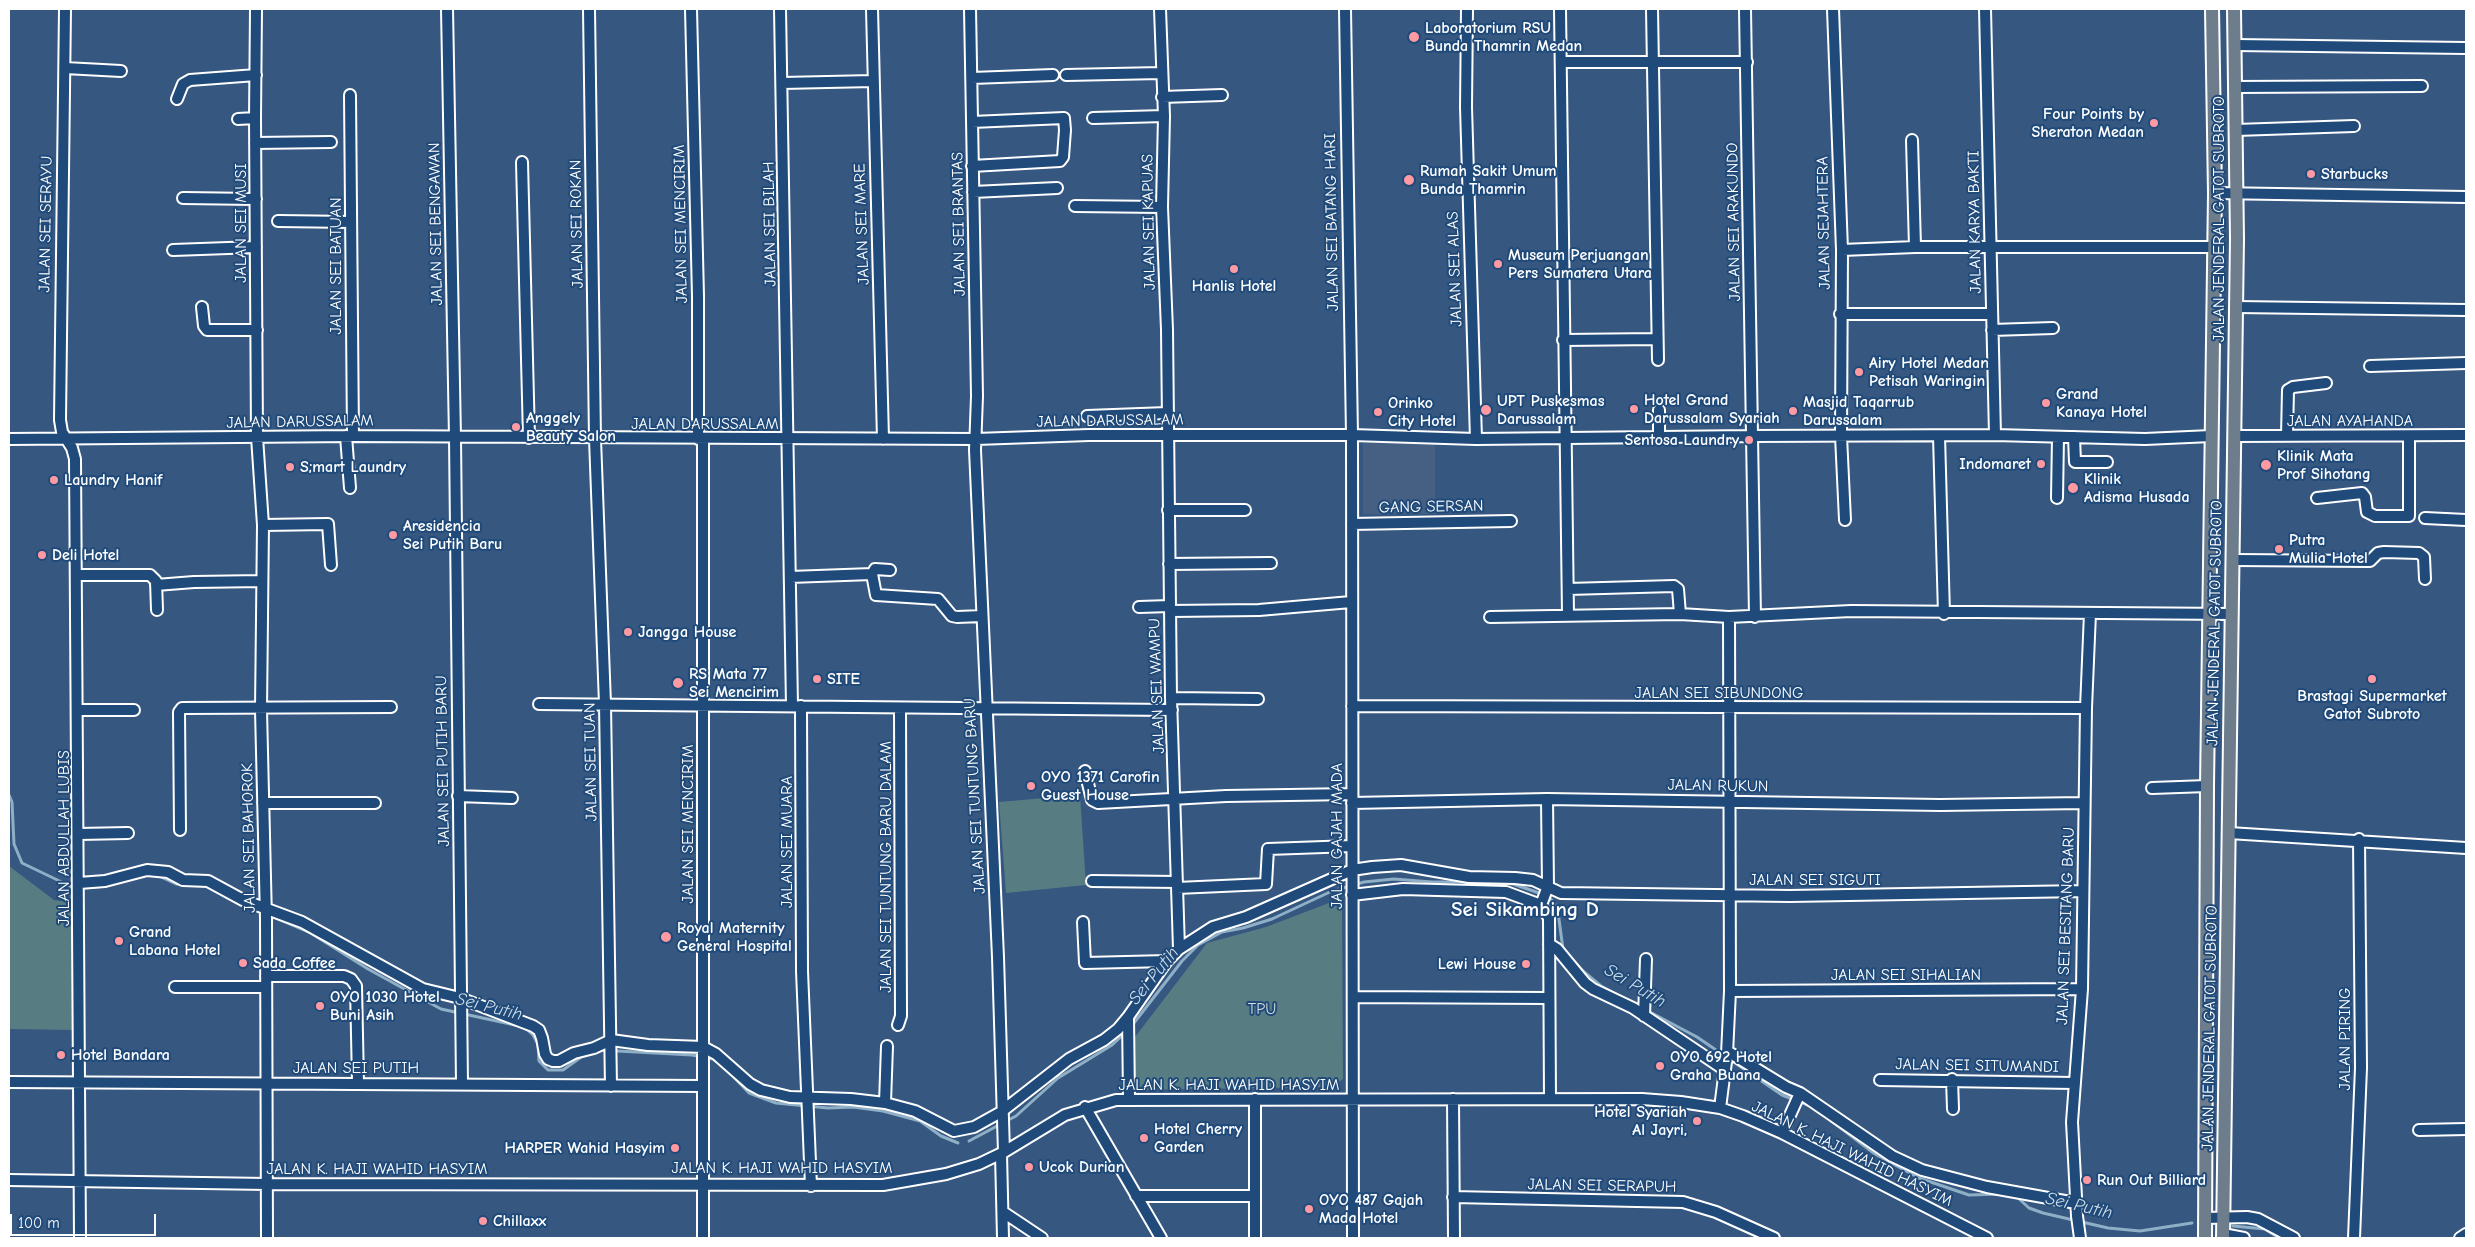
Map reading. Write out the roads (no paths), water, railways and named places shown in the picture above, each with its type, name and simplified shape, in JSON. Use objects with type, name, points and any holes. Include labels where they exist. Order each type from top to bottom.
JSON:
[{"type":"main road","name":"JALAN JENDERAL GATOT SUBROTO","points":[[2205,1238],[2207,786],[2215,248],[2212,9]]},
{"type":"main road","name":"JALAN JENDERAL GATOT SUBROTO","points":[[2223,1236],[2234,560],[2237,192],[2234,9]]},
{"type":"main road","points":[[2211,436],[2234,436]]},
{"type":"main road","points":[[2208,833],[2229,833]]},
{"type":"street","name":"JALAN SEI SERAYU","points":[[65,9],[60,420],[62,432],[67,439]]},
{"type":"street","name":"JALAN SEI MUSI","points":[[256,9],[257,438]]},
{"type":"street","name":"JALAN SEI BENGAWAN","points":[[447,9],[455,438]]},
{"type":"street","name":"JALAN SEI ROKAN","points":[[589,9],[596,439]]},
{"type":"street","name":"JALAN SEI MENCIRIM","points":[[691,9],[698,286],[703,706],[704,1238]]},
{"type":"street","name":"JALAN SEI BILAH","points":[[780,9],[790,577]]},
{"type":"street","name":"JALAN SEI MARE","points":[[872,9],[883,439]]},
{"type":"street","name":"JALAN SEI BRANTAS","points":[[970,9],[976,439]]},
{"type":"street","name":"JALAN SEI KAPUAS","points":[[1160,9],[1164,116],[1162,207],[1168,435]]},
{"type":"street","name":"JALAN SEI BATANG HARI","points":[[1345,9],[1352,435]]},
{"type":"street","name":"JALAN SEI ALAS","points":[[1467,9],[1466,116],[1476,439]]},
{"type":"street","points":[[1560,9],[1564,438],[1568,614]]},
{"type":"street","points":[[1652,9],[1658,360]]},
{"type":"street","name":"JALAN SEI ARAKUNDO","points":[[1745,9],[1755,616]]},
{"type":"street","name":"JALAN SEJAHTERA","points":[[1833,9],[1842,250],[1840,436],[1845,520]]},
{"type":"street","name":"JALAN KARYA BAKTI","points":[[1985,9],[1995,435]]},
{"type":"street","points":[[2234,45],[2466,48]]},
{"type":"street","points":[[1561,62],[1654,60],[1747,62]]},
{"type":"street","points":[[65,68],[121,71]]},
{"type":"street","points":[[1066,75],[1161,73]]},
{"type":"street","points":[[177,100],[183,84],[190,80],[256,75]]},
{"type":"street","points":[[972,78],[1052,75]]},
{"type":"street","points":[[782,83],[873,81]]},
{"type":"street","points":[[2235,87],[2422,86]]},
{"type":"street","name":"JALAN SEI BATUAN","points":[[350,95],[350,488]]},
{"type":"street","points":[[1162,97],[1222,95]]},
{"type":"street","points":[[1093,118],[1164,116]]},
{"type":"street","points":[[238,119],[255,118]]},
{"type":"street","points":[[972,122],[1064,118],[1063,157],[1060,161],[972,166]]},
{"type":"street","points":[[2236,130],[2354,126]]},
{"type":"street","points":[[1912,140],[1915,246]]},
{"type":"street","points":[[255,143],[331,142]]},
{"type":"street","points":[[522,162],[529,438]]},
{"type":"street","points":[[973,192],[1057,188]]},
{"type":"street","points":[[2215,193],[2466,197]]},
{"type":"street","points":[[183,198],[256,198]]},
{"type":"street","points":[[1075,206],[1162,207]]},
{"type":"street","points":[[278,221],[351,222]]},
{"type":"street","points":[[1842,250],[1915,246],[2215,248]]},
{"type":"street","points":[[173,250],[256,248]]},
{"type":"street","points":[[202,307],[204,326],[207,330],[257,330]]},
{"type":"street","points":[[2236,307],[2466,310]]},
{"type":"street","points":[[1840,314],[1992,314]]},
{"type":"street","points":[[1992,330],[2053,328]]},
{"type":"street","points":[[1563,340],[1657,339]]},
{"type":"street","points":[[2370,366],[2466,363]]},
{"type":"street","points":[[2288,436],[2288,390],[2293,387],[2326,384]]},
{"type":"street","points":[[1659,410],[1659,437]]},
{"type":"street","points":[[1087,416],[1167,412]]},
{"type":"street","name":"JALAN DARUSSALAM","points":[[9,439],[349,436],[596,439],[976,439],[1168,435],[1352,435],[1476,439],[1995,435],[2145,439],[2211,436]]},
{"type":"street","name":"JALAN SEI WAMPU","points":[[1168,435],[1171,698],[1180,949]]},
{"type":"street","name":"JALAN GAJAH MADA","points":[[1352,435],[1353,1238]]},
{"type":"street","name":"JALAN AYAHANDA","points":[[2234,436],[2466,435]]},
{"type":"street","points":[[1939,436],[1944,614]]},
{"type":"street","points":[[2317,498],[2362,493],[2366,497],[2367,512],[2375,516],[2409,516],[2409,436]]},
{"type":"street","points":[[2057,498],[2058,437]]},
{"type":"street","points":[[2074,437],[2075,462],[2107,462]]},
{"type":"street","name":"JALAN SEI BAHOROK","points":[[257,438],[263,525],[261,710],[266,912],[268,1238]]},
{"type":"street","name":"JALAN SEI PUTIH BARU","points":[[455,438],[462,1084]]},
{"type":"street","name":"JALAN ABDULLAH LUBIS","points":[[67,439],[75,460],[77,575],[80,1238]]},
{"type":"street","name":"JALAN SEI TUAN","points":[[596,439],[605,704],[611,1086]]},
{"type":"street","name":"JALAN SEI TUNTUNG BARU","points":[[976,439],[982,616],[998,957],[1002,1130],[1002,1238]]},
{"type":"street","points":[[1168,510],[1245,510]]},
{"type":"street","points":[[2425,518],[2466,520]]},
{"type":"street","name":"GANG SERSAN","points":[[1352,524],[1510,521]]},
{"type":"street","points":[[263,525],[328,524],[331,565]]},
{"type":"street","points":[[2234,560],[2370,561],[2378,553],[2384,552],[2419,553],[2424,557],[2425,579]]},
{"type":"street","points":[[1169,564],[1271,563]]},
{"type":"street","points":[[890,570],[872,570],[876,596],[938,599],[952,616],[957,618],[982,616]]},
{"type":"street","points":[[77,575],[147,574],[154,578],[156,584],[157,610]]},
{"type":"street","points":[[790,577],[872,574]]},
{"type":"street","name":"JALAN SEI MUARA","points":[[790,577],[796,706],[806,1099],[810,1113],[811,1186]]},
{"type":"street","points":[[156,584],[262,581]]},
{"type":"street","points":[[1568,589],[1674,586],[1678,589],[1680,614]]},
{"type":"street","points":[[1139,607],[1259,610],[1351,602]]},
{"type":"street","points":[[1490,617],[1568,614],[1680,614],[1729,617],[1850,611],[1944,614],[2232,614]]},
{"type":"street","name":"JALAN SEI BESITANG BARU","points":[[2080,1235],[2076,1203],[2072,1122],[2082,989],[2086,708],[2090,613]]},
{"type":"street","points":[[1720,1108],[1728,1052],[1730,991],[1728,895],[1729,617]]},
{"type":"street","points":[[1171,698],[1258,699]]},
{"type":"street","points":[[539,704],[986,710],[1172,710]]},
{"type":"street","name":"JALAN SEI SIBUNDONG","points":[[1352,706],[2086,708]]},
{"type":"street","points":[[180,830],[180,710],[391,707]]},
{"type":"street","name":"JALAN SEI TUNTUNG BARU DALAM","points":[[898,1025],[901,1016],[900,708]]},
{"type":"street","points":[[78,710],[134,710]]},
{"type":"street","name":"JALAN RUKUN","points":[[1085,772],[1088,786],[1095,802],[1176,799],[1547,799],[1940,805],[2084,804]]},
{"type":"street","points":[[2152,788],[2207,786]]},
{"type":"street","points":[[458,796],[512,798]]},
{"type":"street","points":[[1547,799],[1545,896],[1549,918],[1550,1099]]},
{"type":"street","points":[[263,803],[375,803]]},
{"type":"street","points":[[79,834],[128,833]]},
{"type":"street","points":[[2229,833],[2359,839],[2466,848]]},
{"type":"street","name":"JALAN PIRING","points":[[2354,1238],[2361,1068],[2359,839]]},
{"type":"street","points":[[1092,881],[1177,885],[1266,884],[1268,849],[1352,846]]},
{"type":"street","points":[[79,883],[105,881],[142,870],[163,871],[183,880],[208,881],[266,912],[302,922],[423,989],[460,998],[533,1026],[539,1030],[548,1060],[559,1061],[574,1052],[611,1043],[703,1048],[716,1054],[760,1090],[806,1099],[851,1099],[885,1103],[915,1111],[954,1131],[974,1127],[1001,1115],[1069,1059],[1118,1030],[1128,1020],[1167,961],[1180,949],[1213,927],[1246,917],[1352,872],[1401,865],[1469,876],[1533,880],[1545,896]]},
{"type":"street","points":[[1352,893],[1403,890],[1506,892],[1545,896]]},
{"type":"street","name":"JALAN SEI SIGUTI","points":[[1545,896],[1561,893],[1728,895],[2083,891]]},
{"type":"street","points":[[1083,922],[1085,963],[1167,961]]},
{"type":"street","points":[[1549,944],[1558,949],[1585,983],[1645,1011],[1726,1067]]},
{"type":"street","points":[[1645,1011],[1646,959]]},
{"type":"street","points":[[266,976],[344,976],[351,979],[356,986],[358,1083]]},
{"type":"street","points":[[176,987],[266,987]]},
{"type":"street","name":"JALAN SEI SIHALIAN","points":[[1730,991],[2082,989]]},
{"type":"street","points":[[1352,997],[1548,998]]},
{"type":"street","points":[[1128,1020],[1130,1098]]},
{"type":"street","points":[[885,1103],[887,1046]]},
{"type":"street","points":[[1728,1052],[1786,1087],[1797,1098],[1892,1156],[1922,1170],[1987,1187],[2076,1203]]},
{"type":"street","name":"JALAN SEI SITUMANDI","points":[[1880,1080],[2074,1083]]},
{"type":"street","points":[[1952,1080],[1953,1109]]},
{"type":"street","name":"JALAN SEI PUTIH","points":[[9,1082],[703,1086]]},
{"type":"street","name":"JALAN K. HAJI WAHID HASYIM","points":[[9,1180],[267,1184],[882,1185],[946,1174],[1002,1153],[1065,1115],[1130,1098],[1353,1100],[1642,1099],[1720,1108],[1782,1133],[1987,1238]]},
{"type":"street","points":[[1782,1133],[1797,1098]]},
{"type":"street","points":[[1254,1238],[1255,1099]]},
{"type":"street","points":[[1453,1099],[1454,1238]]},
{"type":"street","points":[[1086,1108],[1161,1238]]},
{"type":"street","points":[[2419,1130],[2466,1129]]},
{"type":"street","points":[[1136,1196],[1255,1196]]},
{"type":"street","name":"JALAN SEI SERAPUH","points":[[1453,1197],[1683,1202],[1716,1212],[1753,1233],[1774,1238]]},
{"type":"street","points":[[1003,1212],[1042,1238]]},
{"type":"street","points":[[2204,1218],[2258,1219],[2294,1238]]},
{"type":"street","points":[[2223,1236],[2244,1238]]},
{"type":"waterway","name":"Sei Putih","points":[[9,795],[12,802],[14,844],[22,863],[72,887]]},
{"type":"waterway","name":"Sei Putih","points":[[159,876],[176,884],[186,884]]},
{"type":"waterway","name":"Sei Putih","points":[[1130,1028],[1182,961],[1198,945],[1222,932],[1272,919],[1332,891],[1364,882],[1394,879],[1469,882]]},
{"type":"waterway","name":"Sei Putih","points":[[111,884],[124,881]]},
{"type":"waterway","name":"Sei Putih","points":[[1481,882],[1513,884],[1548,896],[1555,904],[1558,912],[1563,949],[1583,971],[1601,986],[1697,1037],[1782,1095],[1813,1107]]},
{"type":"waterway","name":"Sei Putih","points":[[83,888],[105,886]]},
{"type":"waterway","name":"Sei Putih","points":[[252,908],[309,932],[368,969],[441,1009],[524,1027],[533,1035],[538,1044],[539,1061],[548,1070],[563,1070],[584,1055]]},
{"type":"waterway","name":"Sei Putih","points":[[969,1141],[1016,1116],[1058,1078],[1112,1045],[1126,1032]]},
{"type":"waterway","name":"Sei Putih","points":[[599,1050],[692,1055],[713,1059],[721,1064]]},
{"type":"waterway","name":"Sei Putih","points":[[729,1072],[749,1093],[776,1103],[828,1108],[853,1107],[883,1111],[920,1121],[941,1136],[958,1143]]},
{"type":"waterway","name":"Sei Putih","points":[[1830,1120],[1875,1154],[1919,1178],[1969,1195],[2001,1194]]},
{"type":"waterway","name":"Sei Putih","points":[[2016,1196],[2029,1208],[2043,1213],[2108,1228],[2140,1231],[2192,1223]]},
{"type":"waterway","name":"Sei Putih","points":[[2233,1226],[2265,1229],[2279,1238]]},
{"type":"place","name":"Laboratorium RSU Bunda Thamrin Medan","points":[[1414,37]]},
{"type":"place","name":"Four Points by Sheraton Medan","points":[[2154,123]]},
{"type":"place","name":"Starbucks","points":[[2311,174]]},
{"type":"place","name":"Rumah Sakit Umum Bunda Thamrin","points":[[1409,180]]},
{"type":"place","name":"Museum Perjuangan Pers Sumatera Utara","points":[[1498,264]]},
{"type":"place","name":"Hanlis Hotel","points":[[1234,269]]},
{"type":"place","name":"Airy Hotel Medan Petisah Waringin","points":[[1859,372]]},
{"type":"place","name":"Grand Kanaya Hotel","points":[[2046,403]]},
{"type":"place","name":"Hotel Grand Darussalam Syariah","points":[[1634,409]]},
{"type":"place","name":"UPT Puskesmas Darussalam","points":[[1486,410]]},
{"type":"place","name":"Masjid Taqarrub Darussalam","points":[[1793,411]]},
{"type":"place","name":"Orinko City Hotel","points":[[1378,412]]},
{"type":"place","name":"Anggely Beauty Salon","points":[[516,427]]},
{"type":"place","name":"Sentosa Laundry","points":[[1749,440]]},
{"type":"place","name":"Indomaret","points":[[2041,464]]},
{"type":"place","name":"Klinik Mata Prof Sihotang","points":[[2266,465]]},
{"type":"place","name":"S;mart Laundry","points":[[290,467]]},
{"type":"place","name":"Laundry Hanif","points":[[54,480]]},
{"type":"place","name":"Klinik Adisma Husada","points":[[2073,488]]},
{"type":"place","name":"Aresidencia Sei Putih Baru","points":[[393,535]]},
{"type":"place","name":"Putra Mulia Hotel","points":[[2279,549]]},
{"type":"place","name":"Deli Hotel","points":[[42,555]]},
{"type":"place","name":"Jangga House","points":[[628,632]]},
{"type":"place","name":"SITE","points":[[817,679]]},
{"type":"place","name":"Brastagi Supermarket Gatot Subroto","points":[[2372,679]]},
{"type":"place","name":"RS Mata 77 Sei Mencirim","points":[[678,683]]},
{"type":"place","name":"OYO 1371 Carofin Guest House","points":[[1031,786]]},
{"type":"place","name":"Royal Maternity General Hospital","points":[[666,937]]},
{"type":"place","name":"Grand Labana Hotel","points":[[119,941]]},
{"type":"place","name":"Sada Coffee","points":[[243,963]]},
{"type":"place","name":"Lewi House","points":[[1526,964]]},
{"type":"place","name":"OYO 1030 Hotel Buni Asih","points":[[320,1006]]},
{"type":"place","name":"Hotel Bandara","points":[[61,1055]]},
{"type":"place","name":"OYO 692 Hotel Graha Buana","points":[[1660,1066]]},
{"type":"place","name":"Hotel Syariah Al Jayri,","points":[[1697,1121]]},
{"type":"place","name":"Hotel Cherry Garden","points":[[1144,1138]]},
{"type":"place","name":"HARPER Wahid Hasyim","points":[[675,1148]]},
{"type":"place","name":"Ucok Durian","points":[[1029,1167]]},
{"type":"place","name":"Run Out Billiard","points":[[2087,1180]]},
{"type":"place","name":"OYO 487 Gajah Mada Hotel","points":[[1309,1209]]},
{"type":"place","name":"Chillaxx","points":[[483,1221]]},
{"type":"district","name":"Sei Sikambing D","points":[[1525,910]]},
{"type":"park label","name":"TPU","points":[[1262,1009]]}]
